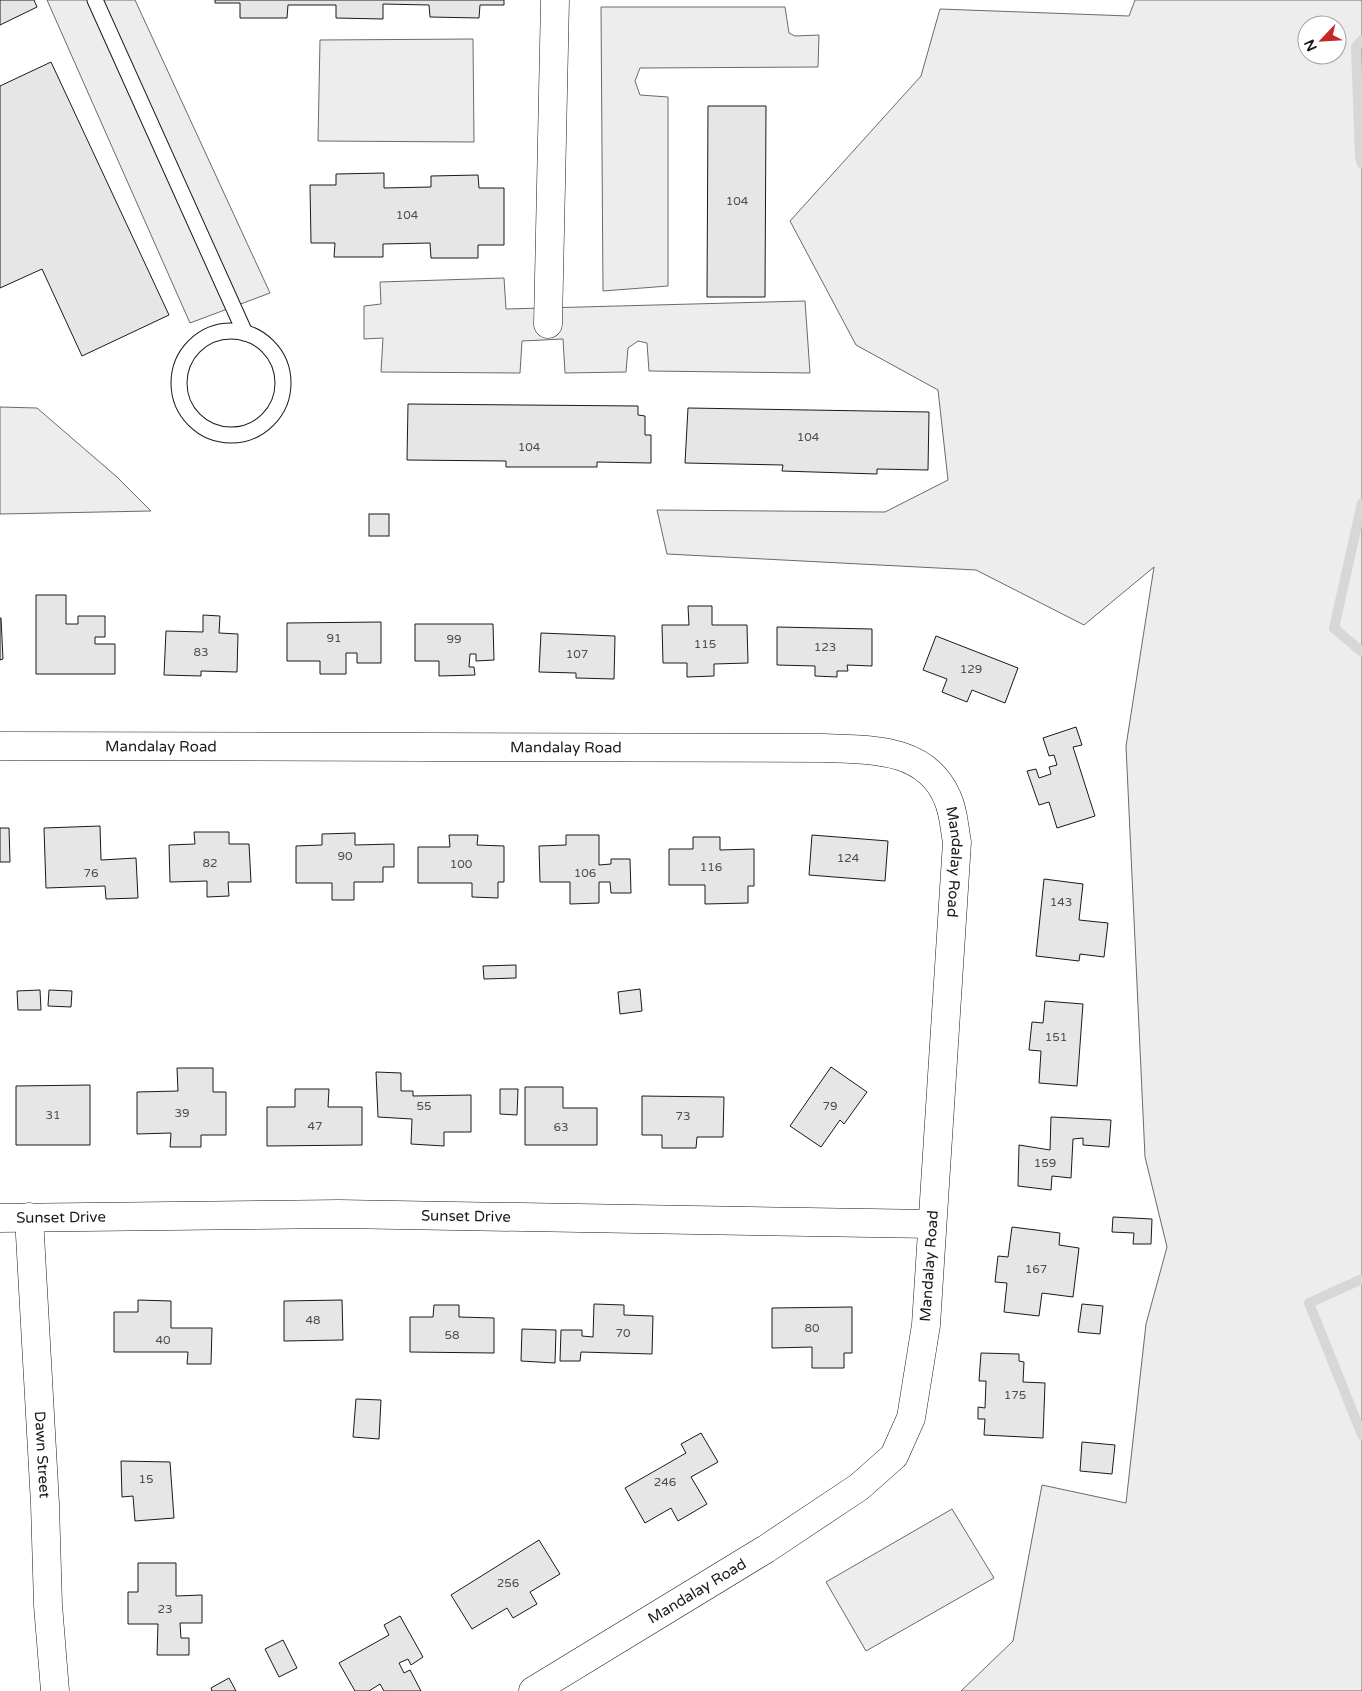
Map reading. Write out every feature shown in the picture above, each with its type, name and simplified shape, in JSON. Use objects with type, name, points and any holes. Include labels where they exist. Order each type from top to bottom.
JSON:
[{"type":"street","points":[[548,324],[554,0]]},
{"type":"street","name":"Mandalay Road","points":[[0,746],[824,748],[874,750],[918,763],[935,777],[948,798],[956,842],[926,1325],[911,1418],[894,1456],[859,1487],[766,1549],[533,1691]]},
{"type":"street","name":"Sunset Drive","points":[[0,1218],[339,1214],[932,1224]]},
{"type":"street","name":"Dawn Street","points":[[29,1217],[45,1504],[48,1605],[55,1691]]},
{"type":"lane","points":[[95,0],[246,333],[262,341],[274,353],[281,369],[283,387],[279,404],[269,419],[256,430],[239,435],[221,435],[205,429],[192,418],[182,404],[178,388],[180,371],[186,355],[198,342],[212,334],[229,331],[246,333]]},
{"type":"shaded area","points":[[47,0],[135,0],[270,293],[190,323]]},
{"type":"shaded area","points":[[1135,0],[1362,0],[1362,1691],[961,1691],[1013,1641],[1042,1485],[1126,1503],[1146,1324],[1167,1247],[1145,1157],[1126,746],[1154,567],[1084,625],[976,570],[667,554],[657,510],[885,512],[948,480],[938,390],[856,345],[790,221],[921,76],[940,9],[1129,16]]},
{"type":"shaded area","points":[[601,7],[785,7],[789,33],[795,36],[819,35],[818,67],[640,68],[635,81],[640,95],[668,97],[668,286],[603,291]]},
{"type":"shaded area","points":[[473,39],[474,142],[318,141],[320,40]]},
{"type":"shaded area","points":[[504,278],[506,309],[805,301],[810,373],[649,371],[647,343],[638,341],[628,348],[626,372],[565,373],[563,339],[522,341],[520,373],[381,372],[383,338],[364,339],[364,306],[381,304],[380,282]]},
{"type":"shaded area","points":[[0,407],[37,408],[117,477],[151,511],[0,514]]},
{"type":"shaded area","points":[[952,1509],[994,1578],[866,1651],[826,1582]]},
{"type":"building","points":[[0,0],[34,0],[37,7],[0,25]]},
{"type":"building","points":[[215,0],[504,0],[504,5],[480,5],[479,18],[430,17],[429,5],[383,4],[383,19],[336,18],[336,5],[288,5],[287,18],[240,18],[240,3],[215,3]]},
{"type":"building","points":[[51,62],[169,315],[82,356],[42,269],[0,288],[0,86]]},
{"type":"building","points":[[708,106],[766,106],[765,297],[707,297]]},
{"type":"building","points":[[384,173],[384,188],[431,187],[431,176],[478,175],[479,188],[504,188],[504,245],[478,245],[478,258],[431,258],[430,243],[383,244],[383,257],[334,257],[335,243],[311,243],[310,185],[336,185],[336,174]]},
{"type":"building","points":[[408,404],[638,406],[638,415],[645,416],[645,435],[651,435],[651,463],[597,462],[597,467],[506,467],[506,461],[407,460]]},
{"type":"building","points":[[688,408],[929,412],[928,470],[877,469],[877,474],[782,471],[783,465],[685,463]]},
{"type":"building","points":[[369,514],[389,514],[389,536],[369,536]]},
{"type":"building","points":[[36,595],[66,595],[66,624],[78,624],[78,616],[105,616],[105,637],[95,637],[95,644],[115,644],[115,674],[36,674]]},
{"type":"building","points":[[688,606],[712,606],[712,625],[747,625],[748,663],[714,664],[714,676],[687,677],[687,663],[663,663],[662,625],[689,625]]},
{"type":"building","points":[[203,615],[220,616],[219,633],[238,634],[237,672],[201,671],[201,676],[164,675],[166,631],[203,632]]},
{"type":"building","points":[[0,618],[3,659],[0,660]]},
{"type":"building","points":[[381,622],[381,663],[357,663],[357,653],[346,653],[346,674],[320,674],[320,661],[287,661],[287,623]]},
{"type":"building","points":[[415,624],[493,624],[494,660],[476,661],[476,654],[470,654],[469,667],[474,667],[475,675],[439,676],[439,661],[415,661]]},
{"type":"building","points":[[777,627],[872,629],[872,666],[847,665],[848,671],[837,671],[837,677],[815,676],[815,666],[777,665]]},
{"type":"building","points":[[541,633],[615,636],[614,679],[576,678],[576,673],[539,672]]},
{"type":"building","points":[[936,636],[1018,668],[1005,703],[972,690],[967,702],[942,692],[947,679],[923,670]]},
{"type":"building","points":[[1076,727],[1082,745],[1073,747],[1095,816],[1057,828],[1049,802],[1039,805],[1027,771],[1036,769],[1039,778],[1051,774],[1049,767],[1057,765],[1054,755],[1049,756],[1043,738]]},
{"type":"building","points":[[100,826],[101,860],[136,858],[138,898],[106,899],[105,886],[46,888],[44,828]]},
{"type":"building","points":[[0,828],[9,828],[10,862],[0,862]]},
{"type":"building","points":[[194,832],[229,832],[229,844],[249,844],[251,882],[228,882],[229,896],[207,897],[207,881],[170,882],[169,845],[195,844]]},
{"type":"building","points":[[355,833],[355,845],[394,844],[394,867],[383,867],[383,882],[354,882],[354,900],[332,900],[332,883],[296,883],[296,846],[322,845],[322,834]]},
{"type":"building","points":[[449,835],[478,835],[477,845],[504,846],[504,882],[498,882],[498,898],[472,897],[472,883],[418,883],[418,847],[450,847]]},
{"type":"building","points":[[566,835],[599,835],[599,865],[611,864],[611,859],[630,859],[631,893],[611,893],[610,882],[599,882],[599,903],[570,904],[570,882],[540,882],[539,846],[566,845]]},
{"type":"building","points":[[812,835],[888,841],[885,881],[809,875]]},
{"type":"building","points":[[693,837],[720,837],[720,850],[754,849],[754,886],[748,886],[748,903],[705,904],[705,885],[669,885],[669,849],[693,849]]},
{"type":"building","points":[[1044,879],[1083,884],[1079,920],[1108,923],[1104,957],[1080,954],[1079,961],[1036,956]]},
{"type":"building","points":[[516,965],[516,978],[484,979],[483,966]]},
{"type":"building","points":[[640,989],[642,1011],[620,1014],[618,992]]},
{"type":"building","points":[[40,990],[41,1010],[18,1010],[17,991]]},
{"type":"building","points":[[49,990],[72,991],[71,1007],[48,1006]]},
{"type":"building","points":[[1045,1001],[1083,1004],[1077,1086],[1039,1083],[1041,1051],[1029,1050],[1032,1022],[1043,1023]]},
{"type":"building","points":[[831,1067],[867,1092],[844,1124],[840,1120],[821,1147],[790,1126]]},
{"type":"building","points":[[177,1068],[213,1068],[213,1092],[226,1092],[226,1135],[201,1135],[201,1147],[170,1147],[171,1133],[137,1134],[137,1092],[178,1091]]},
{"type":"building","points":[[376,1072],[401,1073],[401,1091],[413,1091],[413,1096],[471,1095],[471,1132],[444,1132],[444,1146],[411,1144],[412,1119],[378,1117]]},
{"type":"building","points":[[90,1085],[90,1145],[16,1145],[16,1086]]},
{"type":"building","points":[[525,1087],[563,1087],[563,1108],[597,1108],[597,1145],[525,1145]]},
{"type":"building","points":[[295,1089],[329,1089],[328,1107],[362,1107],[362,1145],[267,1146],[267,1107],[295,1107]]},
{"type":"building","points":[[500,1089],[518,1089],[517,1115],[500,1114]]},
{"type":"building","points":[[642,1096],[724,1097],[723,1137],[697,1137],[696,1148],[662,1148],[662,1135],[642,1135]]},
{"type":"building","points":[[1051,1117],[1111,1120],[1109,1147],[1083,1145],[1083,1138],[1073,1139],[1071,1178],[1052,1176],[1051,1190],[1018,1186],[1019,1145],[1050,1150]]},
{"type":"building","points":[[1113,1217],[1152,1219],[1151,1244],[1133,1244],[1134,1233],[1112,1232]]},
{"type":"building","points":[[1012,1227],[1060,1233],[1059,1245],[1079,1248],[1073,1297],[1042,1293],[1039,1316],[1004,1312],[1007,1283],[995,1282],[998,1256],[1008,1257]]},
{"type":"building","points":[[138,1300],[171,1301],[171,1328],[212,1328],[211,1364],[187,1364],[188,1352],[114,1352],[114,1312],[138,1312]]},
{"type":"building","points":[[342,1300],[343,1340],[284,1341],[284,1301]]},
{"type":"building","points":[[594,1304],[624,1305],[624,1315],[653,1316],[652,1354],[581,1352],[580,1361],[560,1361],[561,1330],[582,1330],[582,1336],[593,1337]]},
{"type":"building","points":[[1082,1304],[1103,1306],[1100,1334],[1078,1332]]},
{"type":"building","points":[[434,1305],[459,1305],[459,1317],[494,1318],[494,1353],[410,1352],[410,1317],[433,1317]]},
{"type":"building","points":[[852,1307],[852,1353],[844,1353],[844,1368],[812,1368],[812,1347],[772,1348],[772,1308]]},
{"type":"building","points":[[522,1329],[556,1330],[555,1363],[521,1361]]},
{"type":"building","points":[[981,1353],[1019,1354],[1019,1361],[1024,1362],[1023,1382],[1045,1383],[1043,1438],[984,1435],[985,1419],[978,1419],[978,1407],[985,1408],[986,1381],[979,1381]]},
{"type":"building","points":[[356,1399],[381,1400],[379,1439],[353,1437]]},
{"type":"building","points":[[701,1433],[718,1462],[691,1477],[707,1504],[678,1521],[671,1508],[645,1523],[625,1488],[686,1453],[681,1444]]},
{"type":"building","points":[[1082,1442],[1115,1445],[1112,1474],[1080,1471]]},
{"type":"building","points":[[121,1461],[170,1462],[174,1518],[135,1521],[133,1496],[122,1497]]},
{"type":"building","points":[[539,1540],[560,1574],[530,1592],[537,1604],[513,1618],[507,1608],[472,1629],[451,1595]]},
{"type":"building","points":[[138,1563],[176,1563],[176,1596],[202,1595],[202,1623],[180,1623],[181,1638],[189,1638],[189,1655],[157,1655],[158,1624],[128,1624],[128,1592],[138,1592]]},
{"type":"building","points":[[400,1616],[423,1657],[411,1665],[408,1659],[399,1663],[404,1673],[410,1670],[421,1691],[384,1691],[380,1684],[369,1691],[355,1691],[339,1663],[389,1635],[384,1625]]},
{"type":"building","points":[[283,1640],[297,1668],[279,1677],[265,1649]]},
{"type":"building","points":[[229,1678],[236,1691],[212,1691],[211,1688]]},
{"type":"waterway","points":[[1362,40],[1356,47],[1360,157],[1362,164]]},
{"type":"waterway","points":[[1362,503],[1334,628],[1362,652]]},
{"type":"waterway","points":[[1362,1279],[1309,1303],[1362,1435]]}]
